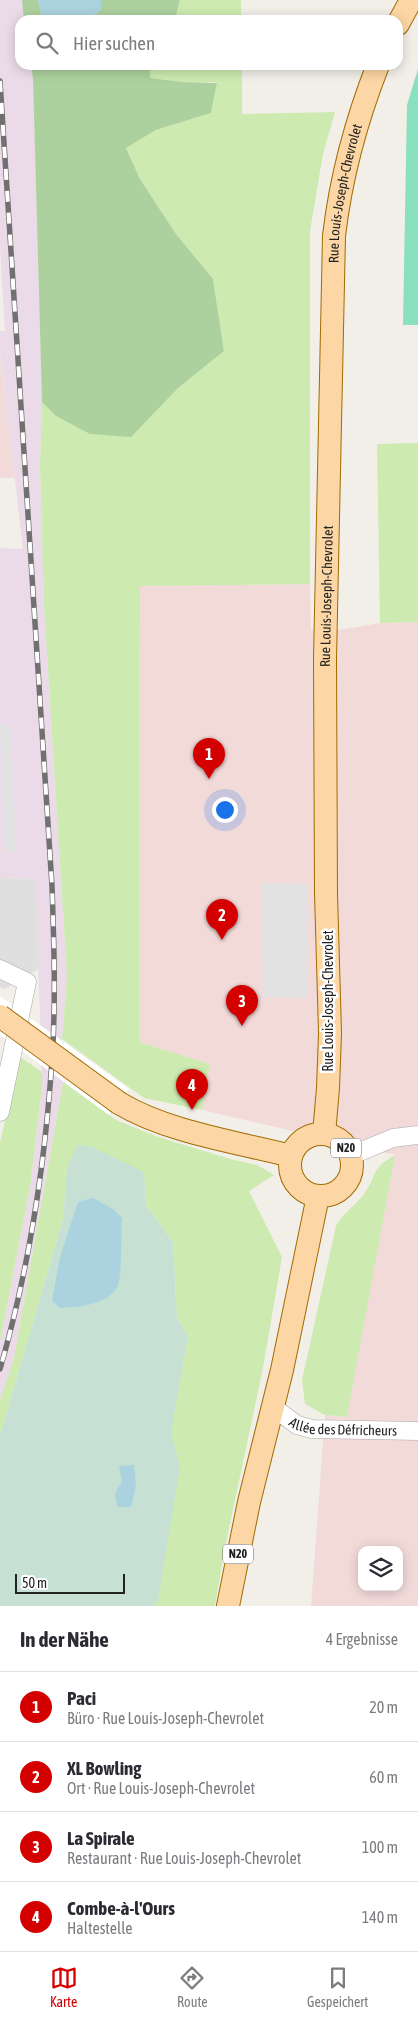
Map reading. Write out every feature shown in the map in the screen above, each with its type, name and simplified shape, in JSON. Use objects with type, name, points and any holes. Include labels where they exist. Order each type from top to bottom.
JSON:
[{"type":"main road","points":[[403,15],[411,0]]},
{"type":"main road","name":"Rue Louis-Joseph-Chevrolet","points":[[324,1134],[330,1033],[326,893],[325,660],[334,236],[344,168],[364,100],[376,70]]},
{"type":"main road","points":[[0,1016],[119,1103],[137,1113],[177,1128],[291,1156],[290,1165],[295,1182],[309,1194],[318,1196]]},
{"type":"main road","name":"N20","points":[[228,1606],[254,1484],[274,1408],[318,1196],[334,1192],[347,1181],[352,1165],[348,1150],[338,1139],[324,1134],[304,1139],[298,1144],[291,1156]]},
{"type":"street","points":[[0,969],[27,982],[6,1050],[0,1112]]},
{"type":"street","points":[[350,1156],[393,1138],[418,1135]]},
{"type":"street","name":"Allée des Défricheurs","points":[[274,1408],[297,1425],[312,1429],[418,1431]]},
{"type":"shaded area","points":[[0,0],[27,0],[28,15],[15,15],[15,70],[32,70],[33,79],[42,402],[40,466],[44,606],[67,977],[62,1039],[63,1082],[14,1358],[0,1400],[0,1342],[30,1187],[42,1088],[36,879],[0,877],[0,548],[23,549],[0,352],[0,331],[5,331],[0,248]]},
{"type":"shaded area","points":[[0,352],[2,372],[15,478],[0,478]]},
{"type":"shaded area","points":[[310,584],[311,630],[338,630],[380,623],[418,622],[418,1606],[311,1606],[325,1415],[346,1417],[395,1155],[202,1110],[210,1064],[139,1042],[140,586]]},
{"type":"shaded area","points":[[10,724],[17,852],[5,853],[0,725]]},
{"type":"shaded area","points":[[0,877],[36,879],[40,968],[5,989],[0,987]]},
{"type":"shaded area","points":[[261,883],[308,884],[308,998],[263,997]]},
{"type":"green space","points":[[22,0],[38,0],[42,15],[24,15]]},
{"type":"green space","points":[[101,0],[180,0],[176,15],[95,15],[101,9]]},
{"type":"green space","points":[[180,0],[241,0],[241,15],[176,15]]},
{"type":"green space","points":[[418,69],[418,325],[403,325],[407,105]]},
{"type":"green space","points":[[32,70],[150,70],[150,78],[183,82],[217,83],[211,113],[156,130],[126,148],[140,179],[176,234],[213,279],[224,351],[177,389],[131,437],[90,434],[56,416],[42,402]]},
{"type":"green space","points":[[150,70],[242,70],[242,114],[335,112],[323,154],[310,231],[310,584],[140,586],[139,1042],[210,1064],[202,1110],[144,1098],[62,1039],[67,977],[44,606],[40,465],[42,402],[56,416],[177,389],[224,351],[213,279],[176,234],[140,179],[126,148],[156,130],[211,113],[217,82],[183,82],[149,78]]},
{"type":"green space","points":[[418,443],[418,622],[380,623],[377,444]]},
{"type":"green space","points":[[20,1057],[42,1072],[42,1088],[30,1187],[0,1342],[0,1142]]},
{"type":"green space","points":[[63,1082],[116,1120],[158,1137],[257,1165],[274,1175],[249,1191],[282,1257],[263,1368],[224,1552],[215,1606],[139,1606],[188,1336],[177,1318],[173,1242],[146,1206],[144,1172],[67,1169],[63,1219],[0,1436],[0,1400],[14,1358]]},
{"type":"green space","points":[[77,1145],[92,1147],[144,1172],[146,1206],[173,1242],[177,1318],[188,1336],[171,1432],[180,1467],[158,1601],[153,1606],[0,1606],[0,1436],[63,1219],[67,1169]]},
{"type":"green space","points":[[395,1155],[347,1417],[325,1415],[305,1404],[302,1380],[336,1226],[364,1194],[378,1168]]},
{"type":"water","points":[[38,0],[101,0],[101,9],[95,15],[42,15]]},
{"type":"water","points":[[93,1198],[113,1209],[122,1218],[121,1263],[118,1285],[114,1292],[101,1301],[84,1306],[60,1308],[52,1301],[60,1257],[78,1202]]},
{"type":"water","points":[[134,1465],[136,1486],[131,1507],[117,1507],[115,1494],[122,1481],[119,1466]]},
{"type":"pier","points":[[0,996],[129,1089],[109,1115],[0,1035]]},
{"type":"railway","points":[[0,81],[52,886],[54,951],[52,1060],[40,1178],[27,1255],[0,1369]]},
{"type":"place","name":"Paci","points":[[209,779]]},
{"type":"place","name":"XL Bowling","points":[[222,940]]},
{"type":"place","name":"La Spirale","points":[[242,1026]]},
{"type":"place","name":"Combe-à-l'Ours","points":[[192,1110]]}]
